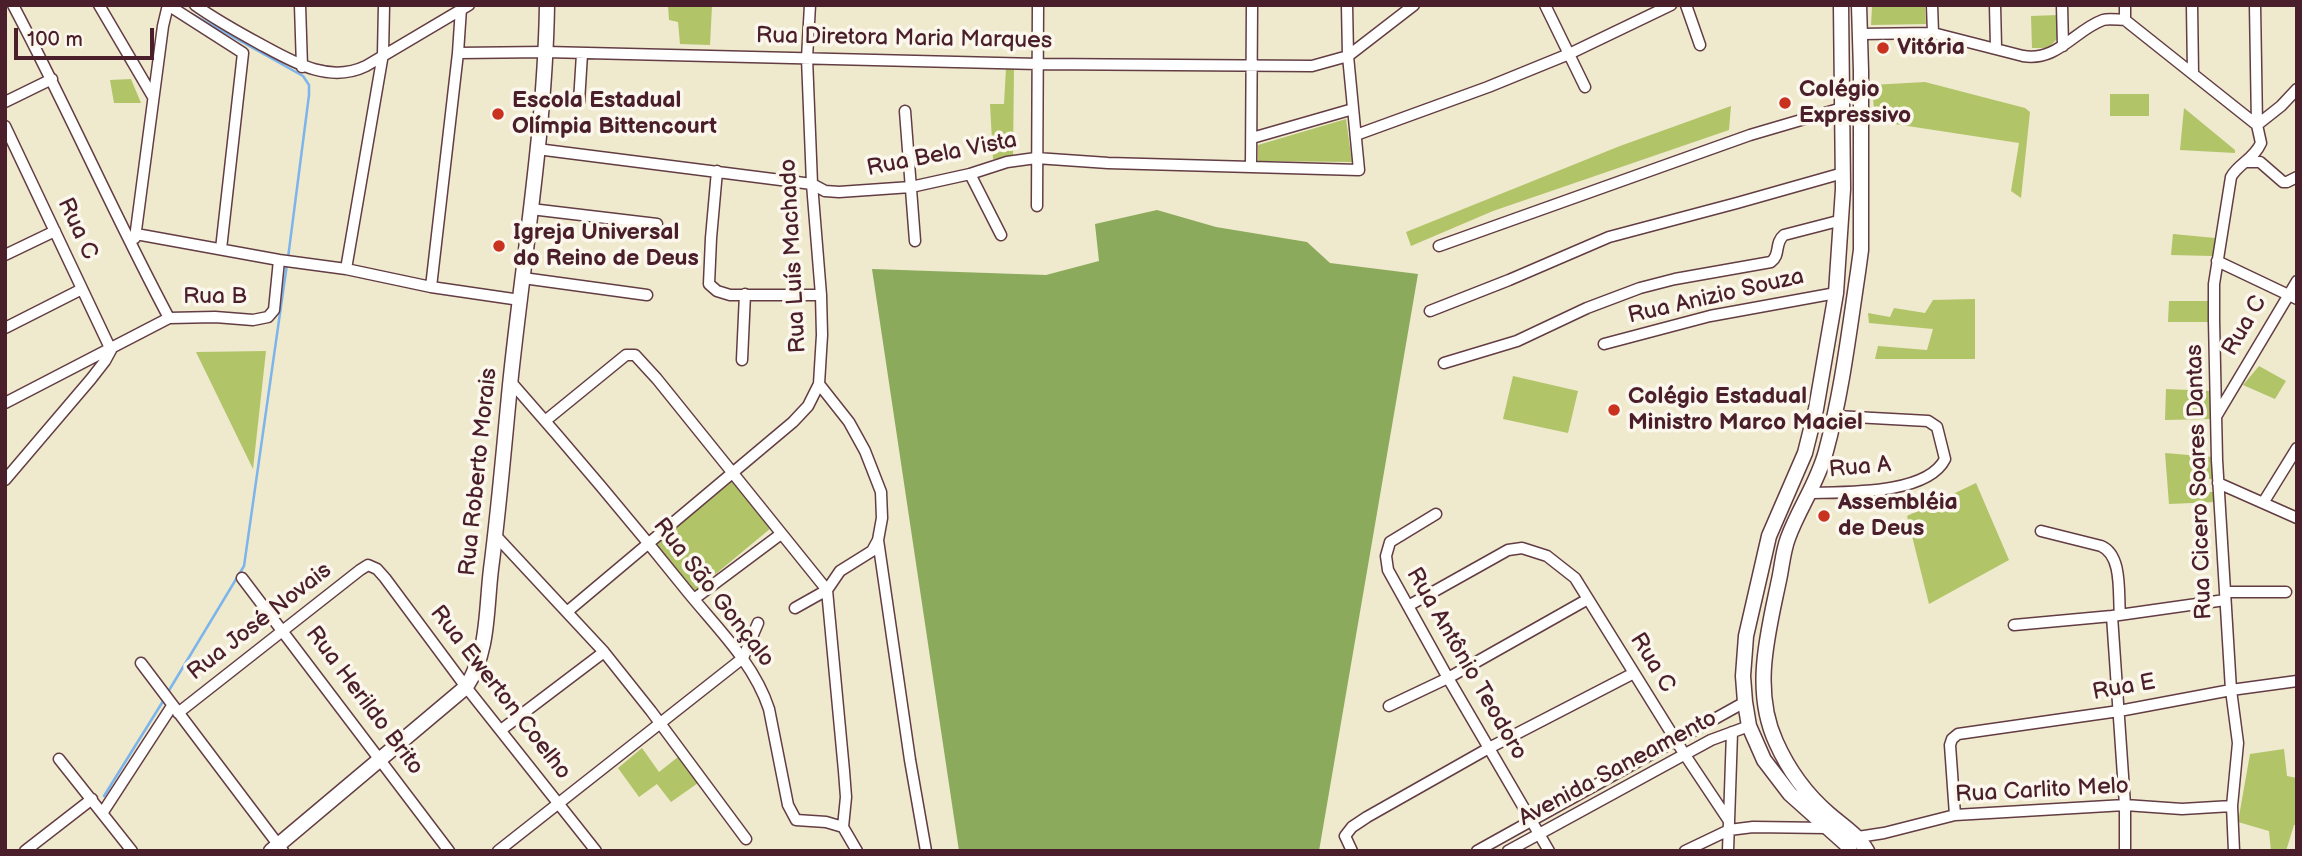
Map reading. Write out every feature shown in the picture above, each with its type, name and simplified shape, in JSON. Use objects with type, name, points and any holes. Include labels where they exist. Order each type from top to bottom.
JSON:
[{"type":"main road","name":"Rua Roberto Morais","points":[[278,849],[466,687],[478,668],[482,655],[496,536],[531,209],[546,52],[547,5]]},
{"type":"main road","points":[[1841,5],[1843,173],[1836,293],[1816,409],[1805,453],[1769,536],[1746,636],[1743,676],[1749,726],[1764,760],[1775,776],[1790,794],[1827,828],[1867,851]]},
{"type":"main road","points":[[1854,844],[1792,771],[1775,741],[1768,721],[1763,676],[1786,542],[1822,465],[1836,416],[1861,250],[1859,5]]},
{"type":"main road","points":[[1780,509],[1786,518],[1796,518]]},
{"type":"main road","points":[[1769,536],[1778,535],[1786,542]]},
{"type":"street","points":[[13,5],[169,318]]},
{"type":"street","points":[[99,5],[153,97]]},
{"type":"street","points":[[134,252],[153,97],[168,5],[243,53],[221,249]]},
{"type":"street","points":[[195,5],[302,67],[332,73],[344,73],[366,66],[463,7]]},
{"type":"street","points":[[300,5],[302,67]]},
{"type":"street","points":[[346,269],[383,54],[384,5]]},
{"type":"street","name":"Rua Luís Machado","points":[[810,5],[807,58],[812,184],[821,295],[819,384],[849,422],[875,473],[881,492],[878,540],[926,851]]},
{"type":"street","points":[[1037,206],[1038,5]]},
{"type":"street","points":[[1251,166],[1252,5]]},
{"type":"street","points":[[1347,5],[1348,56],[1356,135],[1569,54],[1671,5]]},
{"type":"street","points":[[1348,56],[1414,5]]},
{"type":"street","points":[[1545,5],[1585,87]]},
{"type":"street","points":[[1686,5],[1700,45]]},
{"type":"street","points":[[1932,5],[1933,33]]},
{"type":"street","points":[[1995,5],[1996,47]]},
{"type":"street","points":[[2062,5],[2063,46]]},
{"type":"street","points":[[2125,5],[2125,20]]},
{"type":"street","points":[[2192,5],[2193,74]]},
{"type":"street","name":"Rua Cicero Soares Dantas","points":[[2234,851],[2232,806],[2238,743],[2231,690],[2218,483],[2214,284],[2231,177],[2233,172],[2248,162],[2260,143],[2255,5]]},
{"type":"street","points":[[431,287],[463,7]]},
{"type":"street","points":[[1860,34],[1933,33],[2031,57],[2042,56],[2063,46],[2104,20],[2125,20],[2258,125],[2297,89]]},
{"type":"street","name":"Rua Diretora Maria Marques","points":[[458,53],[546,52],[1038,64],[1312,66],[1348,56]]},
{"type":"street","points":[[579,102],[582,54]]},
{"type":"street","points":[[5,102],[52,79]]},
{"type":"street","points":[[2281,106],[2297,97]]},
{"type":"street","points":[[1439,246],[1750,135],[1842,108]]},
{"type":"street","points":[[1252,138],[1353,109]]},
{"type":"street","points":[[905,111],[915,242]]},
{"type":"street","name":"Rua C","points":[[5,126],[111,350]]},
{"type":"street","name":"Rua Bela Vista","points":[[537,149],[812,184],[825,191],[839,192],[911,187],[970,174],[1007,162],[1037,158],[1108,163],[1359,170],[1356,135]]},
{"type":"street","points":[[2248,162],[2260,162],[2283,182],[2297,177]]},
{"type":"street","points":[[718,171],[709,284],[724,294],[821,295]]},
{"type":"street","points":[[1430,311],[1609,237],[1843,173]]},
{"type":"street","points":[[970,174],[1000,235]]},
{"type":"street","points":[[531,209],[657,224]]},
{"type":"street","points":[[1444,363],[1500,348],[1587,308],[1640,288],[1689,276],[1771,262],[1776,255],[1778,240],[1784,235],[1842,220]]},
{"type":"street","points":[[5,255],[55,231]]},
{"type":"street","points":[[136,234],[279,260],[346,269],[431,287],[520,300]]},
{"type":"street","name":"Rua B","points":[[6,401],[111,350],[169,318],[253,320],[268,317],[274,310],[279,260]]},
{"type":"street","points":[[2217,261],[2292,297],[2297,281]]},
{"type":"street","points":[[523,278],[647,295]]},
{"type":"street","points":[[5,328],[82,289]]},
{"type":"street","name":"Rua Anizio Souza","points":[[1604,344],[1710,316],[1836,293]]},
{"type":"street","points":[[742,360],[746,294]]},
{"type":"street","name":"Rua C","points":[[2217,415],[2292,297]]},
{"type":"street","points":[[5,480],[106,361],[111,350]]},
{"type":"street","points":[[545,421],[626,355],[634,355],[734,472],[827,590],[846,797],[843,827],[857,851]]},
{"type":"street","name":"Rua São Gonçalo","points":[[511,382],[743,658],[766,698],[788,806],[796,820],[826,822],[843,827]]},
{"type":"street","points":[[568,611],[802,414],[815,396],[819,384]]},
{"type":"street","name":"Rua A","points":[[1810,493],[1891,489],[1930,473],[1943,464],[1945,456],[1937,427],[1928,421],[1836,416]]},
{"type":"street","points":[[2263,503],[2297,448]]},
{"type":"street","points":[[2218,483],[2297,518]]},
{"type":"street","name":"Rua Antônio Teodoro","points":[[1436,514],[1390,542],[1386,556],[1388,570],[1549,851]]},
{"type":"street","points":[[2041,531],[2101,546],[2110,551],[2116,562],[2119,711],[2126,851]]},
{"type":"street","points":[[694,600],[781,534]]},
{"type":"street","points":[[496,536],[604,652],[746,839]]},
{"type":"street","points":[[795,608],[827,590],[840,570],[872,551],[878,540]]},
{"type":"street","name":"Rua C","points":[[1408,606],[1504,551],[1522,548],[1547,556],[1575,578],[1729,825]]},
{"type":"street","name":"Rua Ewerton Coelho","points":[[368,565],[386,578],[466,687],[596,851]]},
{"type":"street","name":"Rua José Novais","points":[[103,812],[175,710],[368,565]]},
{"type":"street","name":"Rua Herildo Brito","points":[[243,578],[449,851]]},
{"type":"street","points":[[2014,625],[2116,616],[2225,596],[2286,592]]},
{"type":"street","points":[[1389,706],[1448,677],[1588,599]]},
{"type":"street","points":[[498,851],[743,658],[758,623]]},
{"type":"street","points":[[501,730],[604,652]]},
{"type":"street","points":[[141,663],[278,849]]},
{"type":"street","points":[[1352,851],[1345,836],[1352,827],[1367,817],[1489,748],[1633,673]]},
{"type":"street","name":"Rua E","points":[[1955,815],[1950,745],[1958,734],[2119,711],[2297,681]]},
{"type":"street","name":"Avenida Saneamento","points":[[1477,851],[1745,702]]},
{"type":"street","name":"Avenida Saneamento","points":[[1508,851],[1711,740],[1749,726]]},
{"type":"street","points":[[1728,851],[1732,732]]},
{"type":"street","points":[[59,759],[132,851]]},
{"type":"street","points":[[1610,778],[1617,791]]},
{"type":"street","points":[[25,851],[92,799]]},
{"type":"street","name":"Rua Carlito Melo","points":[[1854,844],[1884,833],[1955,815],[2125,804],[2182,809],[2232,806]]},
{"type":"street","points":[[1685,851],[1729,825],[1827,828]]},
{"type":"green space","points":[[668,5],[712,6],[710,45],[680,44],[678,22],[669,20]]},
{"type":"green space","points":[[1925,6],[1926,24],[1871,25],[1872,7]]},
{"type":"green space","points":[[2058,15],[2057,39],[2048,48],[2032,48],[2031,16]]},
{"type":"green space","points":[[1006,68],[1014,68],[1013,157],[993,159],[990,104],[1004,104]]},
{"type":"green space","points":[[131,79],[141,103],[114,103],[110,80]]},
{"type":"green space","points":[[1925,82],[2025,108],[2030,112],[2021,198],[2011,191],[2019,143],[1875,121],[1872,85]]},
{"type":"green space","points":[[2110,94],[2149,94],[2149,116],[2110,116]]},
{"type":"green space","points":[[1731,106],[1729,130],[1493,211],[1411,246],[1406,232],[1620,146]]},
{"type":"green space","points":[[2184,108],[2235,150],[2235,153],[2180,150]]},
{"type":"green space","points":[[1346,119],[1352,162],[1258,161],[1258,145]]},
{"type":"green space","points":[[1157,210],[1216,227],[1307,242],[1330,263],[1418,274],[1319,851],[959,851],[872,269],[1046,275],[1099,261],[1095,224]]},
{"type":"green space","points":[[2173,234],[2215,238],[2213,256],[2171,255]]},
{"type":"green space","points":[[1975,299],[1975,359],[1875,359],[1878,346],[1927,350],[1933,329],[1869,323],[1868,313],[1890,317],[1894,308],[1925,313],[1933,300]]},
{"type":"green space","points":[[2169,301],[2211,301],[2210,322],[2168,322]]},
{"type":"green space","points":[[266,351],[253,469],[196,352]]},
{"type":"green space","points":[[2259,366],[2286,381],[2275,399],[2243,385]]},
{"type":"green space","points":[[1513,376],[1578,391],[1568,433],[1503,419]]},
{"type":"green space","points":[[2166,389],[2212,391],[2212,419],[2165,420]]},
{"type":"green space","points":[[2165,453],[2212,457],[2216,480],[2204,478],[2201,492],[2215,492],[2215,502],[2169,504]]},
{"type":"green space","points":[[733,481],[771,528],[694,592],[656,544]]},
{"type":"green space","points":[[1976,483],[2009,560],[1929,604],[1907,516]]},
{"type":"green space","points":[[642,748],[659,772],[678,757],[698,783],[671,802],[657,784],[639,797],[618,768]]},
{"type":"green space","points":[[2284,749],[2287,776],[2297,778],[2297,825],[2294,825],[2286,851],[2271,851],[2269,831],[2238,822],[2250,754]]},
{"type":"waterway","points":[[192,14],[303,76],[309,85],[288,258]]},
{"type":"waterway","points":[[168,692],[244,566],[287,264]]},
{"type":"waterway","points":[[104,796],[165,698]]},
{"type":"place","name":"Vitória","points":[[1883,48]]},
{"type":"place","name":"Colégio Expressivo","points":[[1785,103]]},
{"type":"place","name":"Escola Estadual Olímpia Bittencourt","points":[[498,114]]},
{"type":"place","name":"Igreja Universal do Reino de Deus","points":[[499,246]]},
{"type":"place","name":"Colégio Estadual Ministro Marco Maciel","points":[[1614,410]]},
{"type":"place","name":"Assembléia de Deus","points":[[1824,516]]}]
